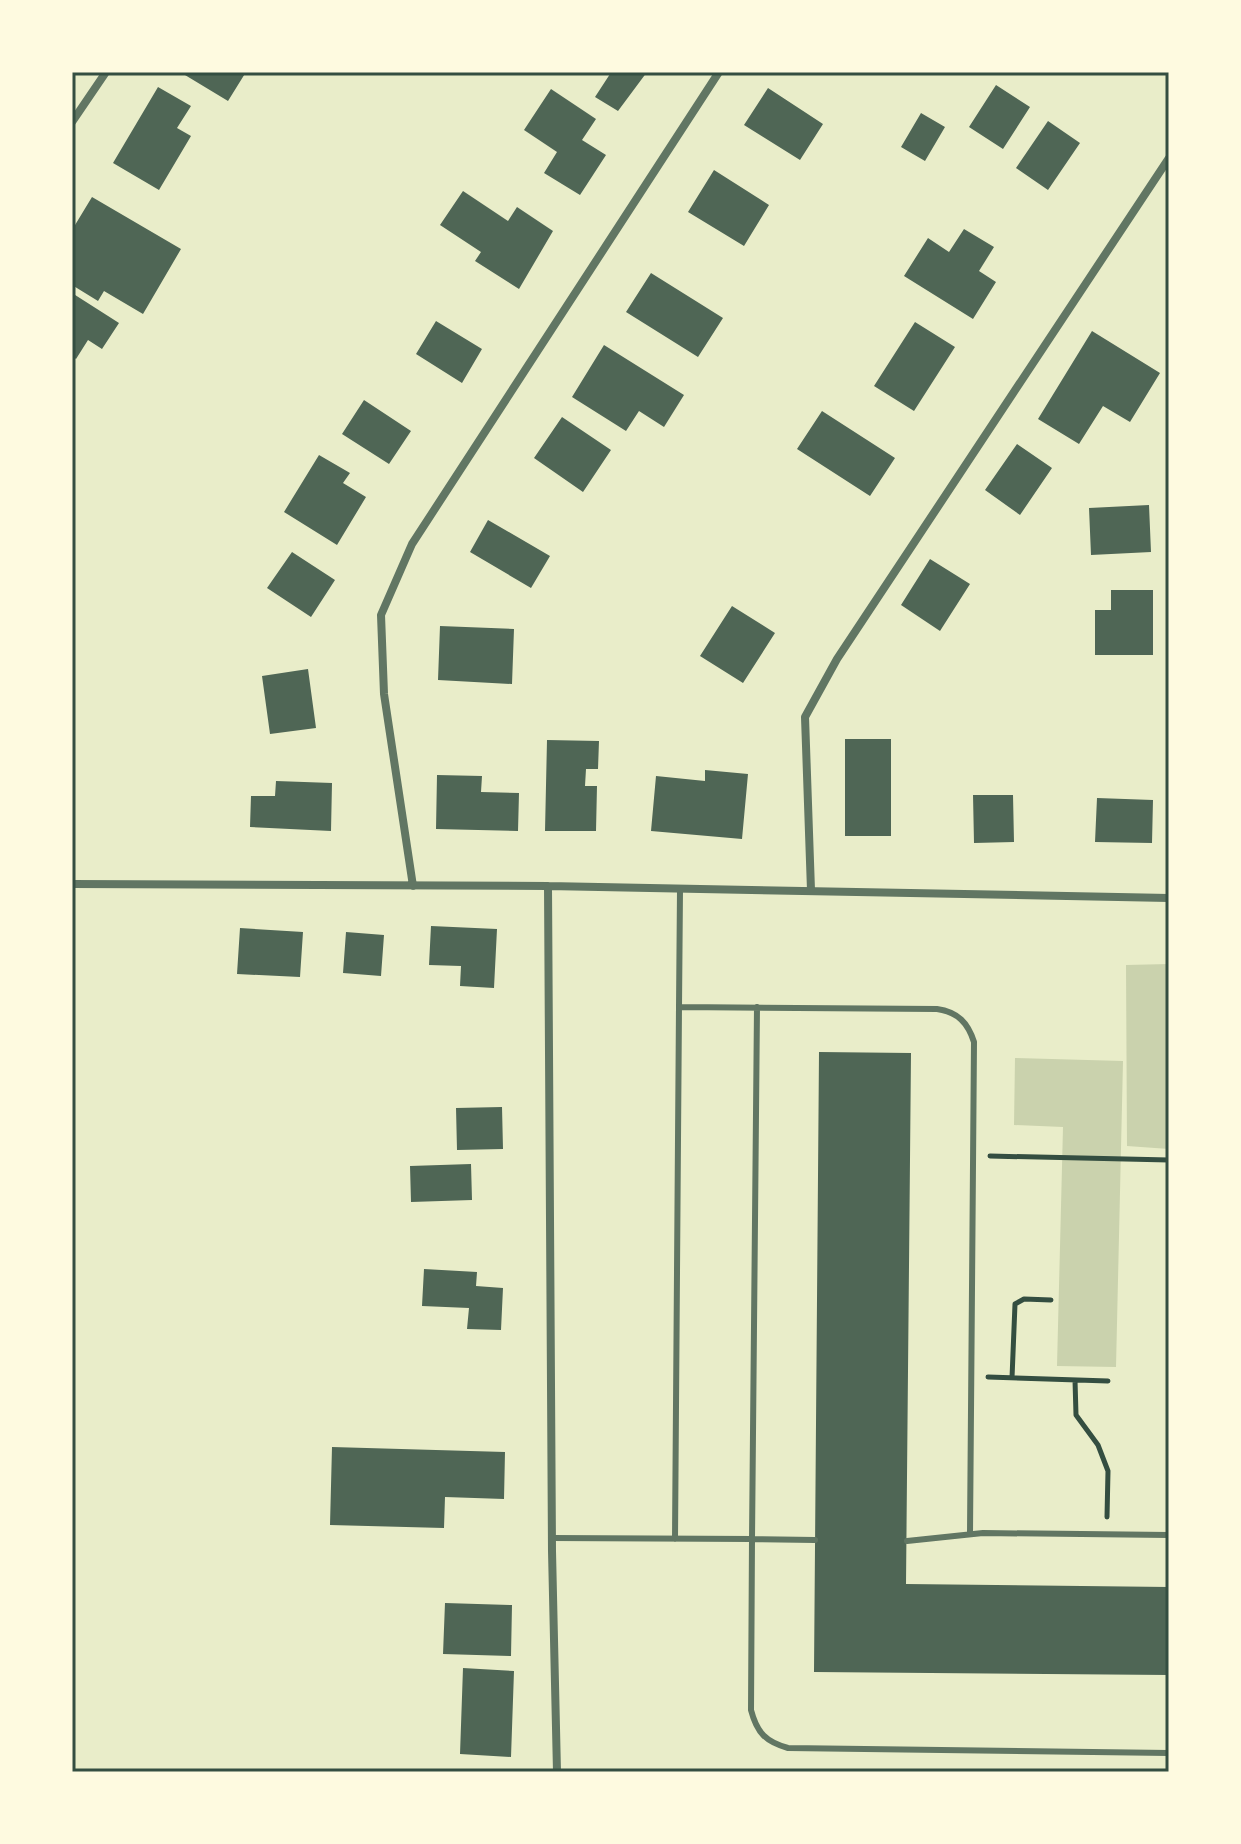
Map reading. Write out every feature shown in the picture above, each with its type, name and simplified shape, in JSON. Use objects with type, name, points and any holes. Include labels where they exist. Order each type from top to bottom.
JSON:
[{"type":"street","points":[[72,122],[106,72]]},
{"type":"street","points":[[413,886],[384,694],[381,615],[412,544],[719,72]]},
{"type":"street","points":[[811,890],[805,717],[837,659],[1169,158]]},
{"type":"street","points":[[72,884],[548,886],[1169,898]]},
{"type":"street","points":[[548,886],[552,1538],[557,1772]]},
{"type":"lane","points":[[675,1539],[680,890]]},
{"type":"lane","points":[[679,1007],[937,1009],[956,1015],[970,1030],[974,1042],[970,1534]]},
{"type":"lane","points":[[757,1007],[751,1710],[760,1734],[772,1744],[788,1748],[1169,1753]]},
{"type":"lane","points":[[907,1541],[970,1534],[1169,1535]]},
{"type":"lane","points":[[552,1538],[815,1540]]},
{"type":"path","points":[[973,1155],[1169,1160]]},
{"type":"path","points":[[1012,1378],[1015,1304],[1024,1299],[1051,1300]]},
{"type":"path","points":[[971,1377],[1108,1381]]},
{"type":"path","points":[[1075,1380],[1076,1415],[1098,1445],[1108,1471],[1107,1535]]},
{"type":"green space","points":[[1169,964],[1169,1149],[1127,1146],[1126,965]]},
{"type":"green space","points":[[1015,1058],[1123,1061],[1116,1367],[1057,1366],[1063,1127],[1014,1125]]},
{"type":"building","points":[[180,72],[246,72],[228,101]]},
{"type":"building","points":[[607,72],[647,72],[618,111],[595,97],[610,74]]},
{"type":"building","points":[[996,85],[1030,107],[1003,149],[969,127]]},
{"type":"building","points":[[158,87],[191,106],[177,128],[191,136],[159,190],[113,163]]},
{"type":"building","points":[[768,88],[823,124],[800,160],[744,125]]},
{"type":"building","points":[[551,89],[596,119],[582,140],[606,155],[580,195],[544,173],[557,152],[524,130]]},
{"type":"building","points":[[921,113],[945,127],[925,161],[901,147]]},
{"type":"building","points":[[1048,121],[1080,143],[1048,190],[1016,168]]},
{"type":"building","points":[[714,170],[769,205],[744,246],[688,212]]},
{"type":"building","points":[[463,191],[508,221],[517,207],[553,231],[519,289],[475,261],[481,252],[440,225]]},
{"type":"building","points":[[92,197],[181,249],[143,314],[104,291],[98,301],[72,285],[72,230]]},
{"type":"building","points":[[964,229],[994,247],[979,271],[996,282],[973,319],[904,276],[928,238],[949,252]]},
{"type":"building","points":[[651,273],[723,318],[698,357],[626,312]]},
{"type":"building","points":[[72,293],[119,323],[102,349],[88,340],[76,359],[72,356]]},
{"type":"building","points":[[436,321],[482,349],[462,383],[416,354]]},
{"type":"building","points":[[915,322],[955,347],[914,411],[874,386]]},
{"type":"building","points":[[1092,331],[1160,373],[1130,422],[1103,406],[1079,444],[1038,419]]},
{"type":"building","points":[[604,345],[684,395],[664,427],[639,411],[626,431],[572,397]]},
{"type":"building","points":[[364,400],[411,431],[389,464],[342,434]]},
{"type":"building","points":[[822,411],[895,458],[870,496],[797,449]]},
{"type":"building","points":[[562,417],[611,450],[583,492],[534,458]]},
{"type":"building","points":[[1017,444],[1052,468],[1020,515],[985,490]]},
{"type":"building","points":[[319,455],[350,473],[343,483],[366,497],[337,545],[284,512]]},
{"type":"building","points":[[1149,505],[1151,552],[1091,555],[1089,508]]},
{"type":"building","points":[[488,520],[550,556],[531,588],[470,552]]},
{"type":"building","points":[[292,552],[335,580],[311,617],[267,588]]},
{"type":"building","points":[[930,559],[970,584],[940,631],[901,605]]},
{"type":"building","points":[[1111,590],[1153,590],[1153,655],[1095,655],[1095,610],[1111,610]]},
{"type":"building","points":[[732,606],[775,633],[743,683],[700,656]]},
{"type":"building","points":[[440,626],[514,629],[512,684],[438,680]]},
{"type":"building","points":[[308,669],[316,728],[270,734],[262,676]]},
{"type":"building","points":[[845,739],[891,739],[891,836],[845,836]]},
{"type":"building","points":[[547,740],[599,741],[598,769],[586,769],[585,786],[597,786],[596,831],[545,831]]},
{"type":"building","points":[[705,770],[748,774],[742,839],[651,831],[656,776],[705,781]]},
{"type":"building","points":[[437,775],[482,776],[481,792],[519,793],[518,831],[436,829]]},
{"type":"building","points":[[276,781],[332,783],[331,831],[250,827],[251,796],[275,796]]},
{"type":"building","points":[[973,795],[1013,795],[1014,842],[974,843]]},
{"type":"building","points":[[1097,798],[1153,800],[1152,843],[1095,842]]},
{"type":"building","points":[[431,926],[497,929],[494,988],[460,986],[461,966],[429,965]]},
{"type":"building","points":[[240,928],[303,932],[300,977],[237,974]]},
{"type":"building","points":[[346,932],[384,935],[381,976],[343,973]]},
{"type":"building","points":[[819,1052],[911,1053],[906,1584],[1169,1587],[1169,1675],[814,1672]]},
{"type":"building","points":[[502,1107],[503,1149],[457,1150],[456,1108]]},
{"type":"building","points":[[471,1164],[472,1200],[411,1202],[410,1166]]},
{"type":"building","points":[[424,1269],[477,1272],[476,1286],[503,1288],[501,1330],[467,1329],[469,1308],[422,1306]]},
{"type":"building","points":[[332,1447],[505,1452],[504,1499],[445,1497],[444,1528],[330,1525]]},
{"type":"building","points":[[445,1603],[512,1605],[511,1656],[443,1654]]},
{"type":"building","points":[[463,1668],[514,1671],[511,1757],[460,1754]]}]
